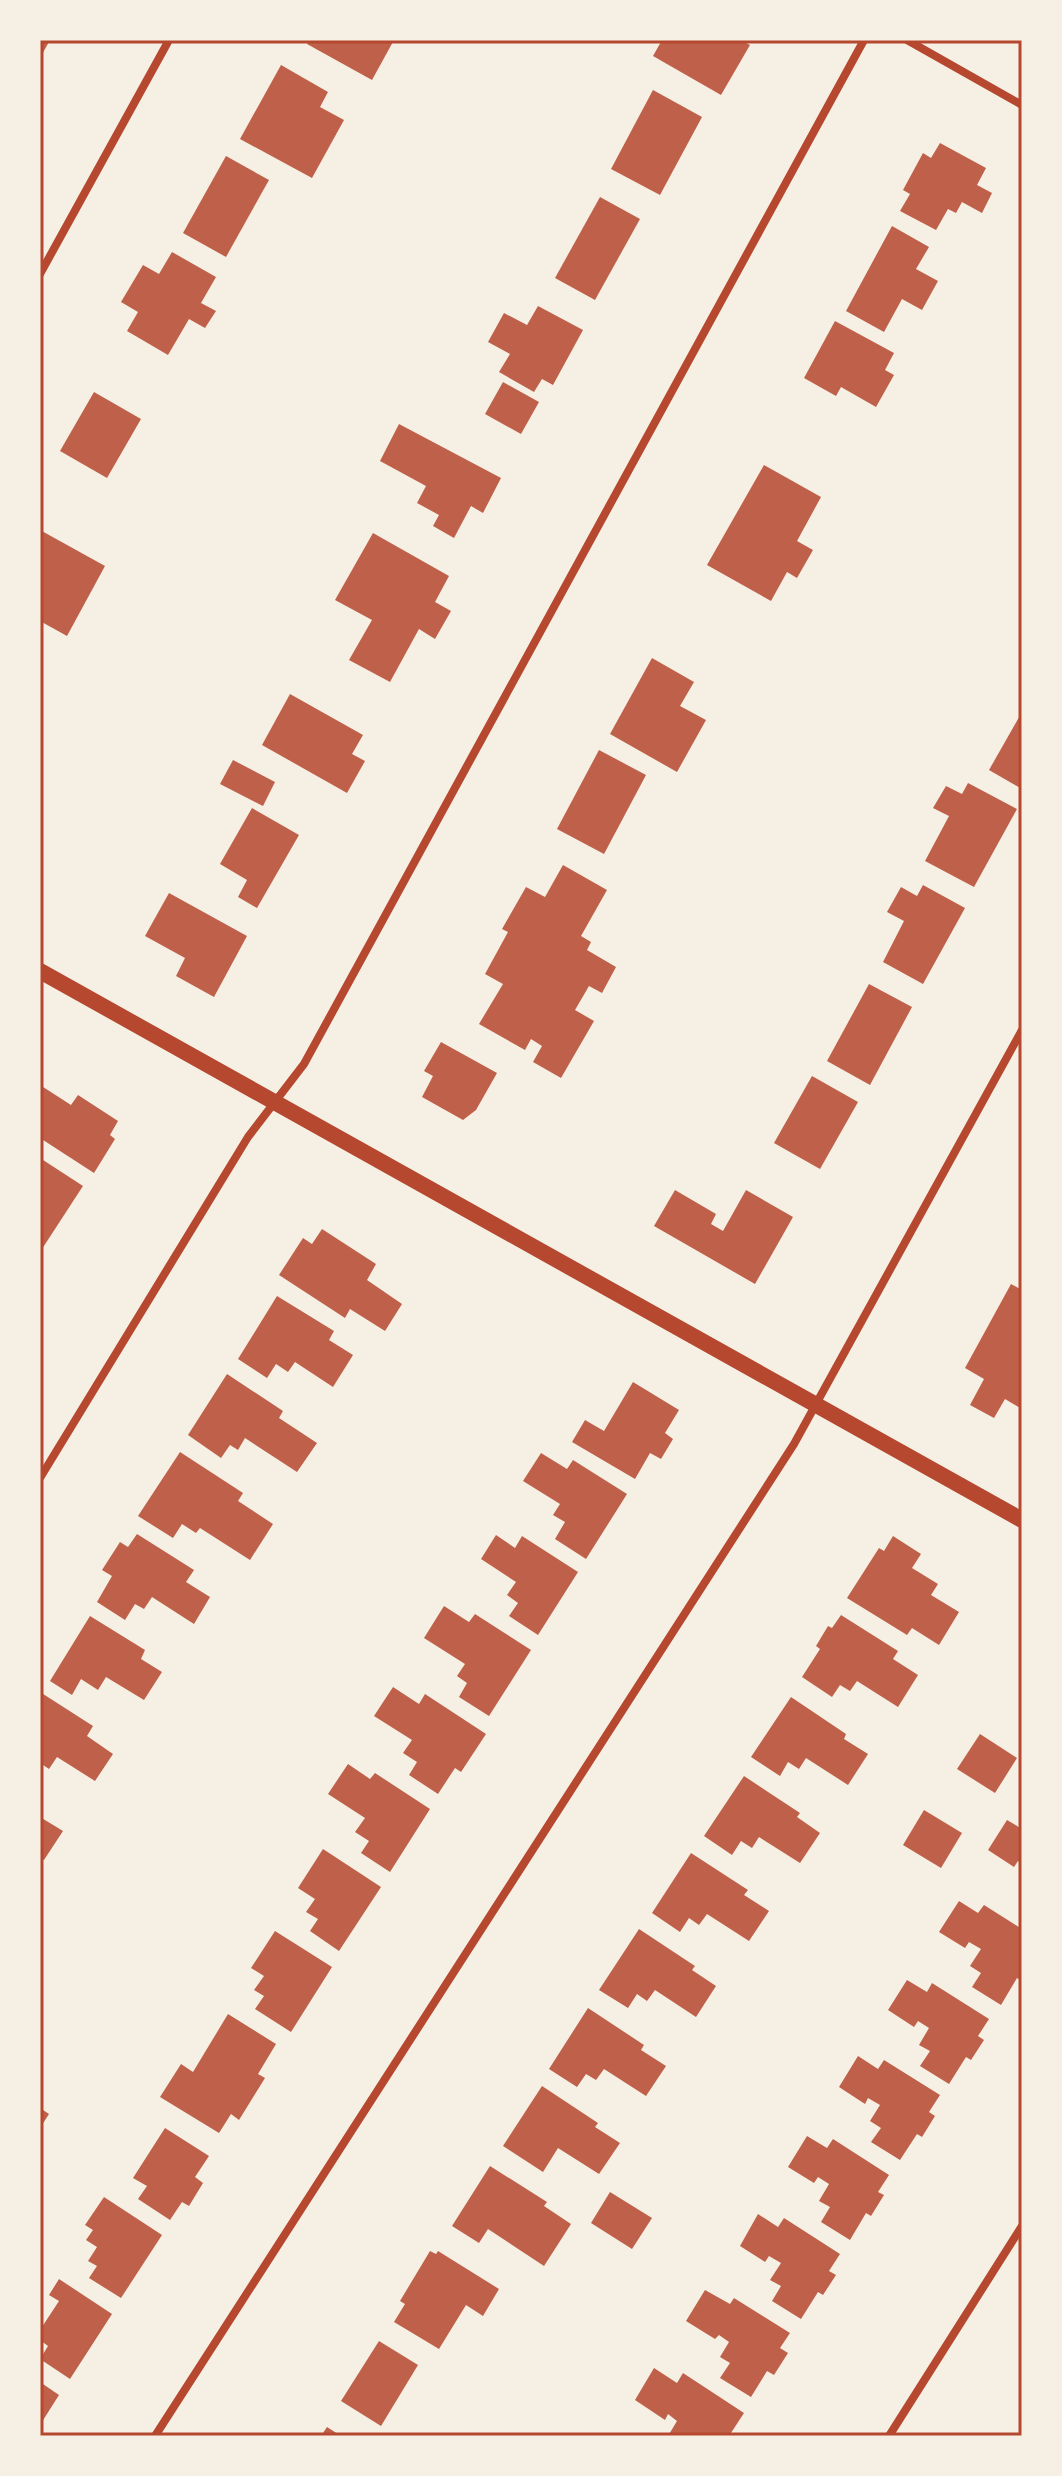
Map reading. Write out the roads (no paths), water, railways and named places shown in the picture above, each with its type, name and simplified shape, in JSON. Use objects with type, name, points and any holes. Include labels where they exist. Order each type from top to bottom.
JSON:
[{"type":"main road","points":[[40,971],[818,1403],[1022,1520]]},
{"type":"street","points":[[40,274],[169,40]]},
{"type":"street","points":[[40,1478],[248,1137],[311,1050],[864,40]]},
{"type":"street","points":[[907,40],[1022,105]]},
{"type":"street","points":[[155,2436],[818,1403],[1022,1030]]},
{"type":"street","points":[[889,2436],[1022,2226]]}]
